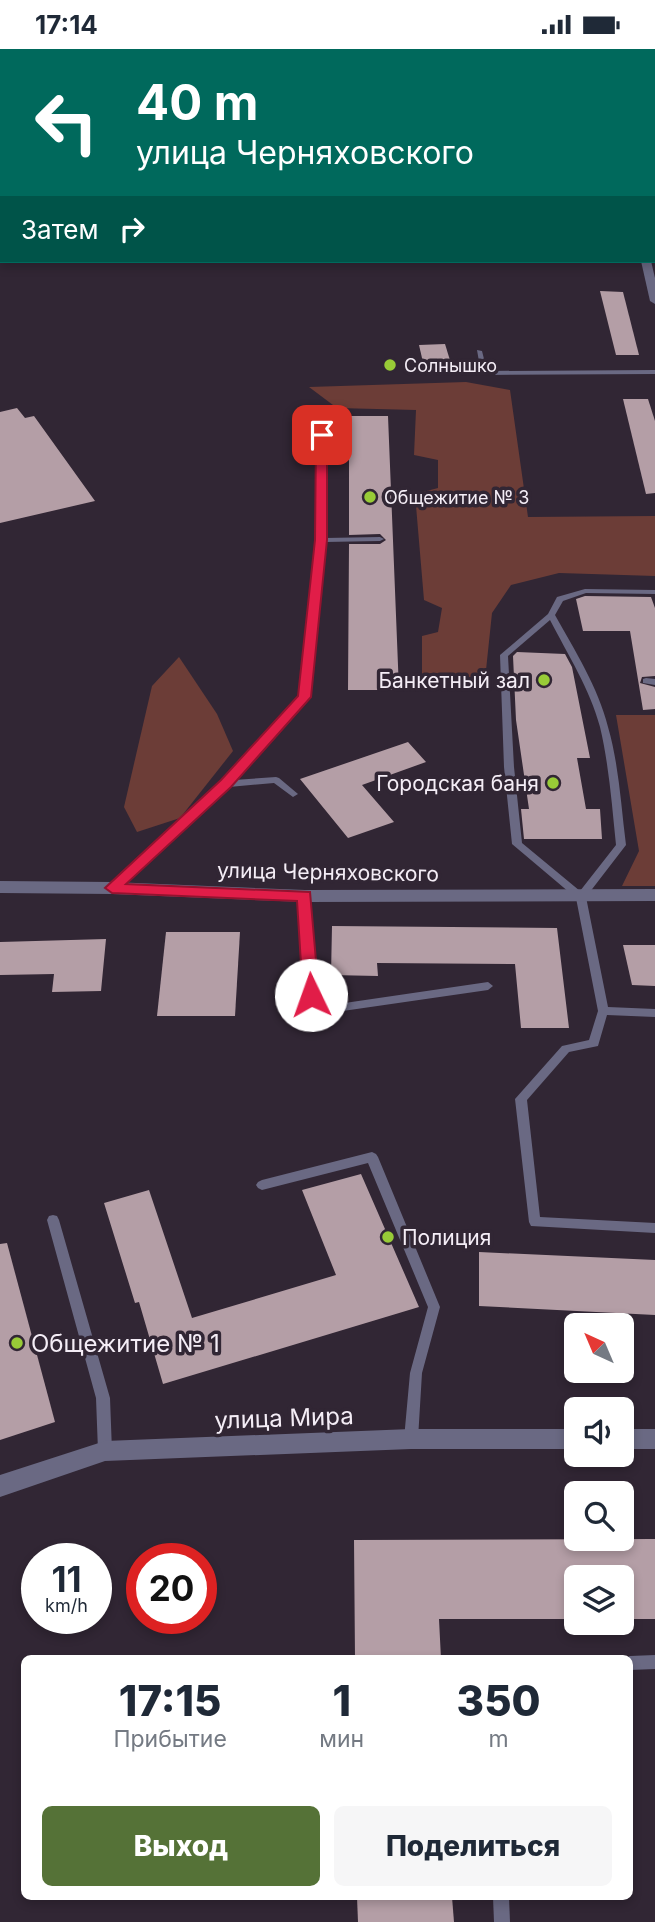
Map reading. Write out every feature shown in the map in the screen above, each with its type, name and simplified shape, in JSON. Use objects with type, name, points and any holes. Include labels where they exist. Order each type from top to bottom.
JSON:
[{"type":"street","points":[[646,263],[655,302]]},
{"type":"street","name":"улица Черняховского","points":[[0,887],[112,888],[304,896],[655,895]]},
{"type":"street","name":"улица Мира","points":[[0,1486],[106,1451],[411,1439],[564,1439]]},
{"type":"street","points":[[634,1439],[655,1439]]},
{"type":"lane","points":[[479,351],[484,373],[655,372]]},
{"type":"lane","points":[[112,888],[226,784],[305,697],[321,540],[322,435]]},
{"type":"lane","points":[[321,540],[380,539]]},
{"type":"lane","points":[[655,592],[585,591],[560,599],[551,615],[504,655],[509,768],[517,844],[581,897],[603,1011],[594,1043],[566,1049],[521,1099],[535,1222],[655,1228]]},
{"type":"lane","points":[[551,615],[584,676],[603,725],[611,764],[621,845],[581,897]]},
{"type":"lane","points":[[226,784],[276,780],[293,794]]},
{"type":"lane","points":[[304,896],[311,995],[329,1009],[488,986]]},
{"type":"lane","points":[[603,1011],[655,1013]]},
{"type":"lane","points":[[261,1185],[372,1157],[434,1307],[416,1373],[411,1439]]},
{"type":"lane","points":[[53,1220],[103,1398],[106,1451]]},
{"type":"lane","points":[[633,1663],[655,1662]]},
{"type":"lane","points":[[501,1900],[502,1922]]},
{"type":"shaded area","points":[[466,382],[510,390],[528,517],[655,516],[655,576],[559,573],[511,585],[492,613],[484,689],[422,687],[422,636],[438,632],[442,608],[424,600],[415,494],[438,488],[438,460],[414,455],[416,410],[337,408],[309,387]]},
{"type":"shaded area","points":[[179,657],[217,714],[233,751],[180,818],[137,832],[124,807],[152,686]]},
{"type":"shaded area","points":[[616,715],[655,715],[655,886],[622,886],[639,851]]},
{"type":"building","points":[[600,291],[623,292],[639,355],[616,355]]},
{"type":"building","points":[[445,344],[453,370],[425,371],[419,345]]},
{"type":"building","points":[[623,399],[648,399],[655,421],[655,493],[646,494]]},
{"type":"building","points":[[17,408],[25,418],[34,416],[95,501],[0,523],[0,412]]},
{"type":"building","points":[[349,416],[388,416],[399,690],[348,690],[349,544],[380,544],[386,540],[380,534],[349,535]]},
{"type":"building","points":[[585,596],[651,597],[655,608],[655,676],[642,677],[640,683],[655,687],[655,709],[643,710],[630,631],[583,631],[576,599]]},
{"type":"building","points":[[517,652],[565,654],[572,667],[590,758],[577,758],[586,809],[600,809],[602,839],[524,839],[521,809],[529,809],[516,720],[513,656]]},
{"type":"building","points":[[408,742],[426,762],[362,785],[394,822],[348,838],[300,779]]},
{"type":"building","points":[[332,926],[557,928],[569,1028],[521,1028],[515,964],[377,963],[378,976],[331,975]]},
{"type":"building","points":[[166,932],[240,932],[235,1016],[157,1016]]},
{"type":"building","points":[[106,939],[101,991],[52,992],[54,974],[0,975],[0,942]]},
{"type":"building","points":[[623,945],[655,945],[655,986],[632,985]]},
{"type":"building","points":[[361,1174],[419,1307],[163,1384],[139,1302],[135,1303],[104,1203],[149,1190],[192,1318],[336,1275],[302,1190]]},
{"type":"building","name":"Общежитие № 1","points":[[7,1243],[55,1422],[0,1440],[0,1244]]},
{"type":"building","points":[[479,1252],[655,1260],[655,1315],[479,1306]]},
{"type":"building","points":[[564,1539],[564,1551],[634,1551],[634,1539],[655,1539],[655,1619],[634,1619],[634,1565],[564,1565],[564,1619],[439,1619],[441,1655],[355,1655],[354,1540]]},
{"type":"building","points":[[357,1900],[452,1900],[454,1922],[358,1922]]},
{"type":"place","name":"Солнышко","points":[[390,365]]},
{"type":"place","name":"Общежитие № 3","points":[[370,497]]},
{"type":"place","name":"Банкетный зал","points":[[544,680]]},
{"type":"place","name":"Городская баня","points":[[553,783]]},
{"type":"place","name":"Полиция","points":[[388,1237]]},
{"type":"place","name":"Общежитие № 1","points":[[17,1343]]},
{"type":"route","points":[[311,995],[304,896],[112,888],[226,784],[305,697],[321,540],[322,435]]}]
